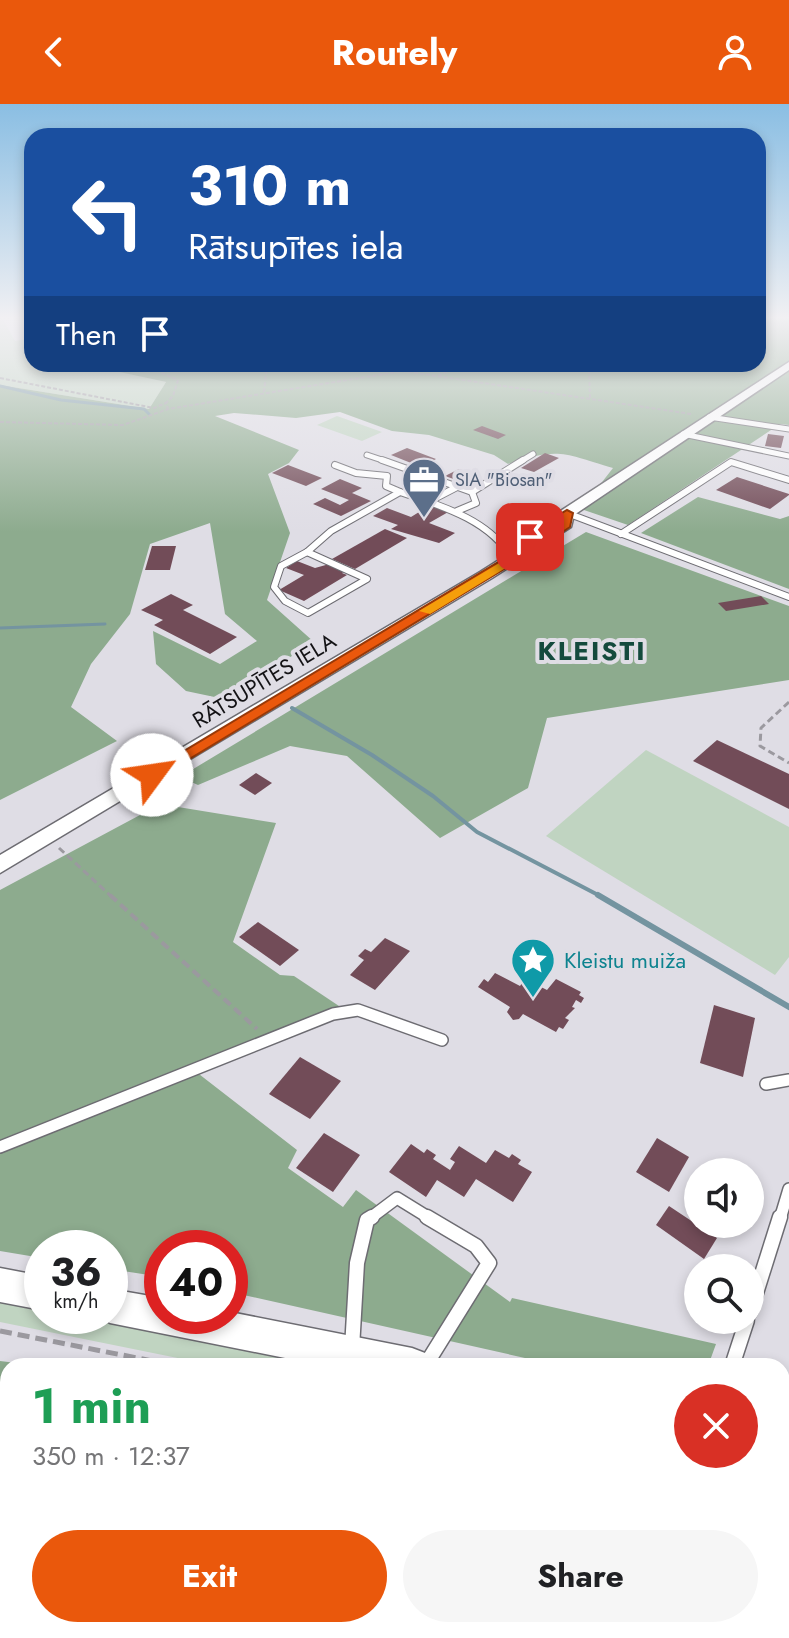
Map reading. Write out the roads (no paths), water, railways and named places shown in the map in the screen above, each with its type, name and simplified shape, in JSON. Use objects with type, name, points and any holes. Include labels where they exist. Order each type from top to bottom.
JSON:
[{"type":"main road","points":[[0,1285],[24,1290]]},
{"type":"main road","points":[[248,1333],[372,1358]]},
{"type":"street","name":"RĀTSUPĪTES IELA","points":[[3,859],[47,837],[512,559],[566,524],[567,513],[753,389]]},
{"type":"lane","points":[[709,417],[789,429]]},
{"type":"lane","points":[[683,434],[789,456]]},
{"type":"lane","points":[[472,492],[533,454]]},
{"type":"lane","points":[[367,455],[472,492]]},
{"type":"lane","points":[[621,534],[731,462],[789,480]]},
{"type":"lane","points":[[335,465],[356,473],[387,476],[400,466]]},
{"type":"lane","points":[[387,476],[386,486],[457,511],[507,549],[512,559]]},
{"type":"lane","points":[[430,501],[457,487]]},
{"type":"lane","points":[[307,552],[367,579],[308,613],[285,601],[274,587],[281,566],[307,552],[331,531],[400,492]]},
{"type":"lane","points":[[457,511],[476,503],[472,492]]},
{"type":"lane","points":[[567,513],[789,597]]},
{"type":"lane","points":[[0,1147],[333,1014],[358,1010],[442,1040]]},
{"type":"lane","points":[[766,1084],[789,1080]]},
{"type":"lane","points":[[764,1268],[789,1189]]},
{"type":"lane","points":[[352,1354],[357,1263],[367,1220],[397,1198],[476,1246],[489,1263],[430,1358]]},
{"type":"lane","points":[[735,1358],[742,1334]]},
{"type":"waterway","points":[[11,389],[61,400],[144,409],[149,414]]},
{"type":"waterway","points":[[0,628],[105,624]]},
{"type":"waterway","points":[[292,708],[372,755],[433,796],[477,832],[602,897]]},
{"type":"waterway","points":[[598,895],[789,1007]]},
{"type":"place","name":"SIA \"Biosan\"","points":[[424,519]]},
{"type":"place","name":"Kleistu muiža","points":[[533,999]]},
{"type":"district","name":"KLEISTI","points":[[592,651]]}]
